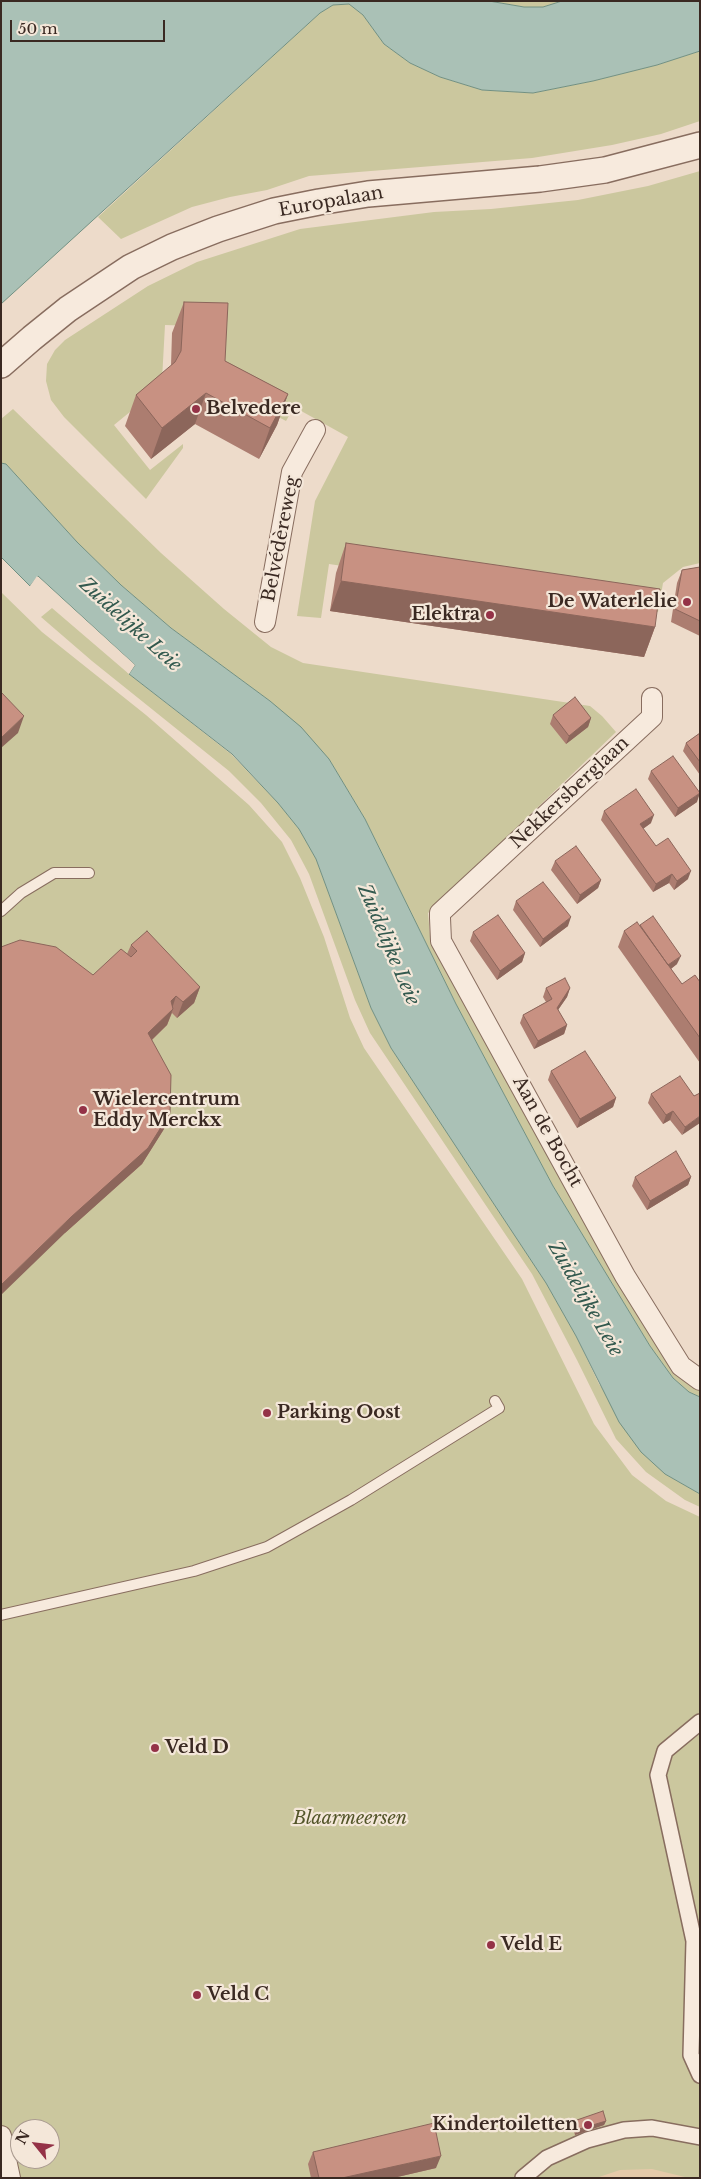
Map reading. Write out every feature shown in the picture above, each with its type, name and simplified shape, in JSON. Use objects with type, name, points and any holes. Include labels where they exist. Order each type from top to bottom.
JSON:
[{"type":"street","name":"Europalaan","points":[[1,365],[68,309],[131,267],[172,247],[228,226],[274,212],[368,194],[540,179],[605,170],[700,145]]},
{"type":"street","name":"Belvédèreweg","points":[[265,622],[292,472],[315,430]]},
{"type":"street","name":"Nekkersberglaan","points":[[475,882],[652,717],[652,698]]},
{"type":"street","name":"Aan de Bocht","points":[[475,882],[440,913],[441,941],[626,1276],[681,1366],[700,1380]]},
{"type":"street","points":[[700,1722],[665,1751],[658,1774],[694,1941],[691,2055],[700,2075]]},
{"type":"street","points":[[523,2178],[547,2158],[587,2140],[624,2130],[652,2128],[700,2137]]},
{"type":"street","points":[[1,2136],[7,2177]]},
{"type":"lane","points":[[1,911],[21,893],[54,873],[89,874]]},
{"type":"lane","points":[[1,1615],[194,1571],[267,1547],[351,1500],[500,1408],[495,1401]]},
{"type":"green space","points":[[489,1],[562,1],[543,7],[524,7]]},
{"type":"green space","points":[[349,4],[363,15],[384,44],[410,63],[440,77],[482,90],[533,93],[593,81],[657,65],[700,51],[700,121],[661,134],[612,145],[532,158],[309,176],[267,190],[192,207],[121,239],[98,217],[320,13],[333,5]]},
{"type":"green space","points":[[700,171],[700,563],[683,567],[663,583],[658,612],[329,564],[321,618],[297,616],[315,501],[348,437],[294,407],[286,421],[222,387],[225,327],[165,325],[162,380],[158,389],[114,425],[150,470],[183,444],[183,448],[146,499],[64,417],[51,400],[46,381],[47,364],[55,350],[65,340],[148,286],[197,262],[300,229],[434,212],[491,209],[578,200],[648,186]]},
{"type":"green space","points":[[13,409],[161,553],[224,609],[271,647],[303,663],[590,706],[616,732],[428,913],[430,935],[437,938],[700,1385],[700,1397],[689,1392],[673,1378],[650,1346],[553,1186],[456,1004],[365,819],[329,759],[270,701],[171,628],[121,585],[77,542],[6,464],[1,463],[1,419]]},
{"type":"green space","name":"Blaarmeersen","points":[[1,592],[42,632],[146,715],[249,805],[282,842],[300,878],[324,937],[350,1018],[364,1048],[522,1279],[594,1424],[632,1475],[666,1501],[700,1517],[700,2178],[1,2178]]},
{"type":"green space","points":[[52,608],[129,674],[231,754],[278,803],[299,829],[316,859],[371,1008],[391,1048],[546,1283],[576,1336],[599,1384],[665,1474],[700,1494],[700,1507],[685,1500],[646,1472],[616,1439],[532,1274],[370,1033],[355,1000],[309,874],[291,840],[261,803],[229,771],[92,661],[41,617]]},
{"type":"sand","points":[[652,2169],[689,2178],[596,2178],[620,2170]]},
{"type":"water","points":[[1,1],[489,1],[524,7],[543,7],[562,1],[700,1],[700,51],[657,65],[593,81],[533,93],[482,90],[440,77],[410,63],[384,44],[363,15],[349,4],[333,5],[320,13],[1,304]]},
{"type":"water","name":"Zuidelijke Leie","points":[[1,463],[6,464],[77,542],[121,585],[171,628],[270,701],[301,727],[329,759],[365,819],[456,1004],[553,1186],[650,1346],[673,1378],[689,1392],[700,1397],[700,1494],[665,1474],[641,1452],[619,1422],[576,1336],[546,1283],[391,1048],[371,1008],[316,859],[299,829],[278,803],[232,754],[129,674],[135,665],[38,576],[30,586],[1,557]]},
{"type":"pier","points":[[37,576],[135,665],[129,674],[127,672],[132,665],[38,579],[32,587],[30,586]]},
{"type":"building","points":[[184,302],[228,303],[225,361],[288,394],[270,428],[206,393],[162,428],[136,395],[175,362],[181,351]]},
{"type":"building","points":[[346,543],[660,589],[655,627],[341,581]]},
{"type":"building","name":"De Waterlelie","points":[[700,567],[700,621],[675,609],[682,570]]},
{"type":"building","points":[[1,692],[24,716],[1,738]]},
{"type":"building","points":[[575,697],[591,718],[569,736],[553,715]]},
{"type":"building","points":[[700,733],[700,762],[686,743]]},
{"type":"building","points":[[673,756],[700,793],[678,808],[651,771]]},
{"type":"building","points":[[636,789],[654,815],[640,824],[656,846],[668,838],[691,871],[677,881],[672,874],[656,884],[604,811]]},
{"type":"building","points":[[576,846],[601,880],[580,895],[555,861]]},
{"type":"building","points":[[543,882],[571,917],[543,939],[516,901]]},
{"type":"building","points":[[498,915],[525,953],[500,971],[473,932]]},
{"type":"building","points":[[653,916],[681,956],[668,965],[640,925]]},
{"type":"building","points":[[637,922],[682,984],[695,975],[700,982],[700,1038],[624,931]]},
{"type":"building","name":"Wielercentrum Eddy Merckx","points":[[147,931],[200,987],[183,1002],[176,996],[171,1001],[173,1009],[148,1033],[171,1075],[170,1113],[148,1148],[71,1217],[1,1285],[1,947],[20,940],[56,947],[93,975],[121,949],[131,957],[137,951],[131,945]]},
{"type":"building","points":[[565,978],[570,988],[557,1008],[567,1025],[538,1041],[523,1015],[552,999],[546,988]]},
{"type":"building","points":[[585,1051],[616,1098],[580,1119],[551,1071]]},
{"type":"building","points":[[680,1076],[694,1096],[700,1093],[700,1116],[685,1127],[673,1111],[666,1115],[651,1094]]},
{"type":"building","points":[[676,1151],[691,1177],[650,1201],[635,1177]]},
{"type":"building","points":[[603,2111],[606,2121],[576,2130],[574,2121]]},
{"type":"building","points":[[434,2123],[441,2156],[342,2178],[319,2178],[313,2152]]},
{"type":"place","name":"Belvedere","points":[[196,409]]},
{"type":"place","name":"De Waterlelie","points":[[687,602]]},
{"type":"place","name":"Elektra","points":[[490,615]]},
{"type":"place","name":"Wielercentrum Eddy Merckx","points":[[83,1110]]},
{"type":"place","name":"Parking Oost","points":[[267,1413]]},
{"type":"place","name":"Veld D","points":[[155,1748]]},
{"type":"place","name":"Veld E","points":[[491,1945]]},
{"type":"place","name":"Veld C","points":[[197,1995]]},
{"type":"place","name":"Kindertoiletten","points":[[588,2125]]}]
